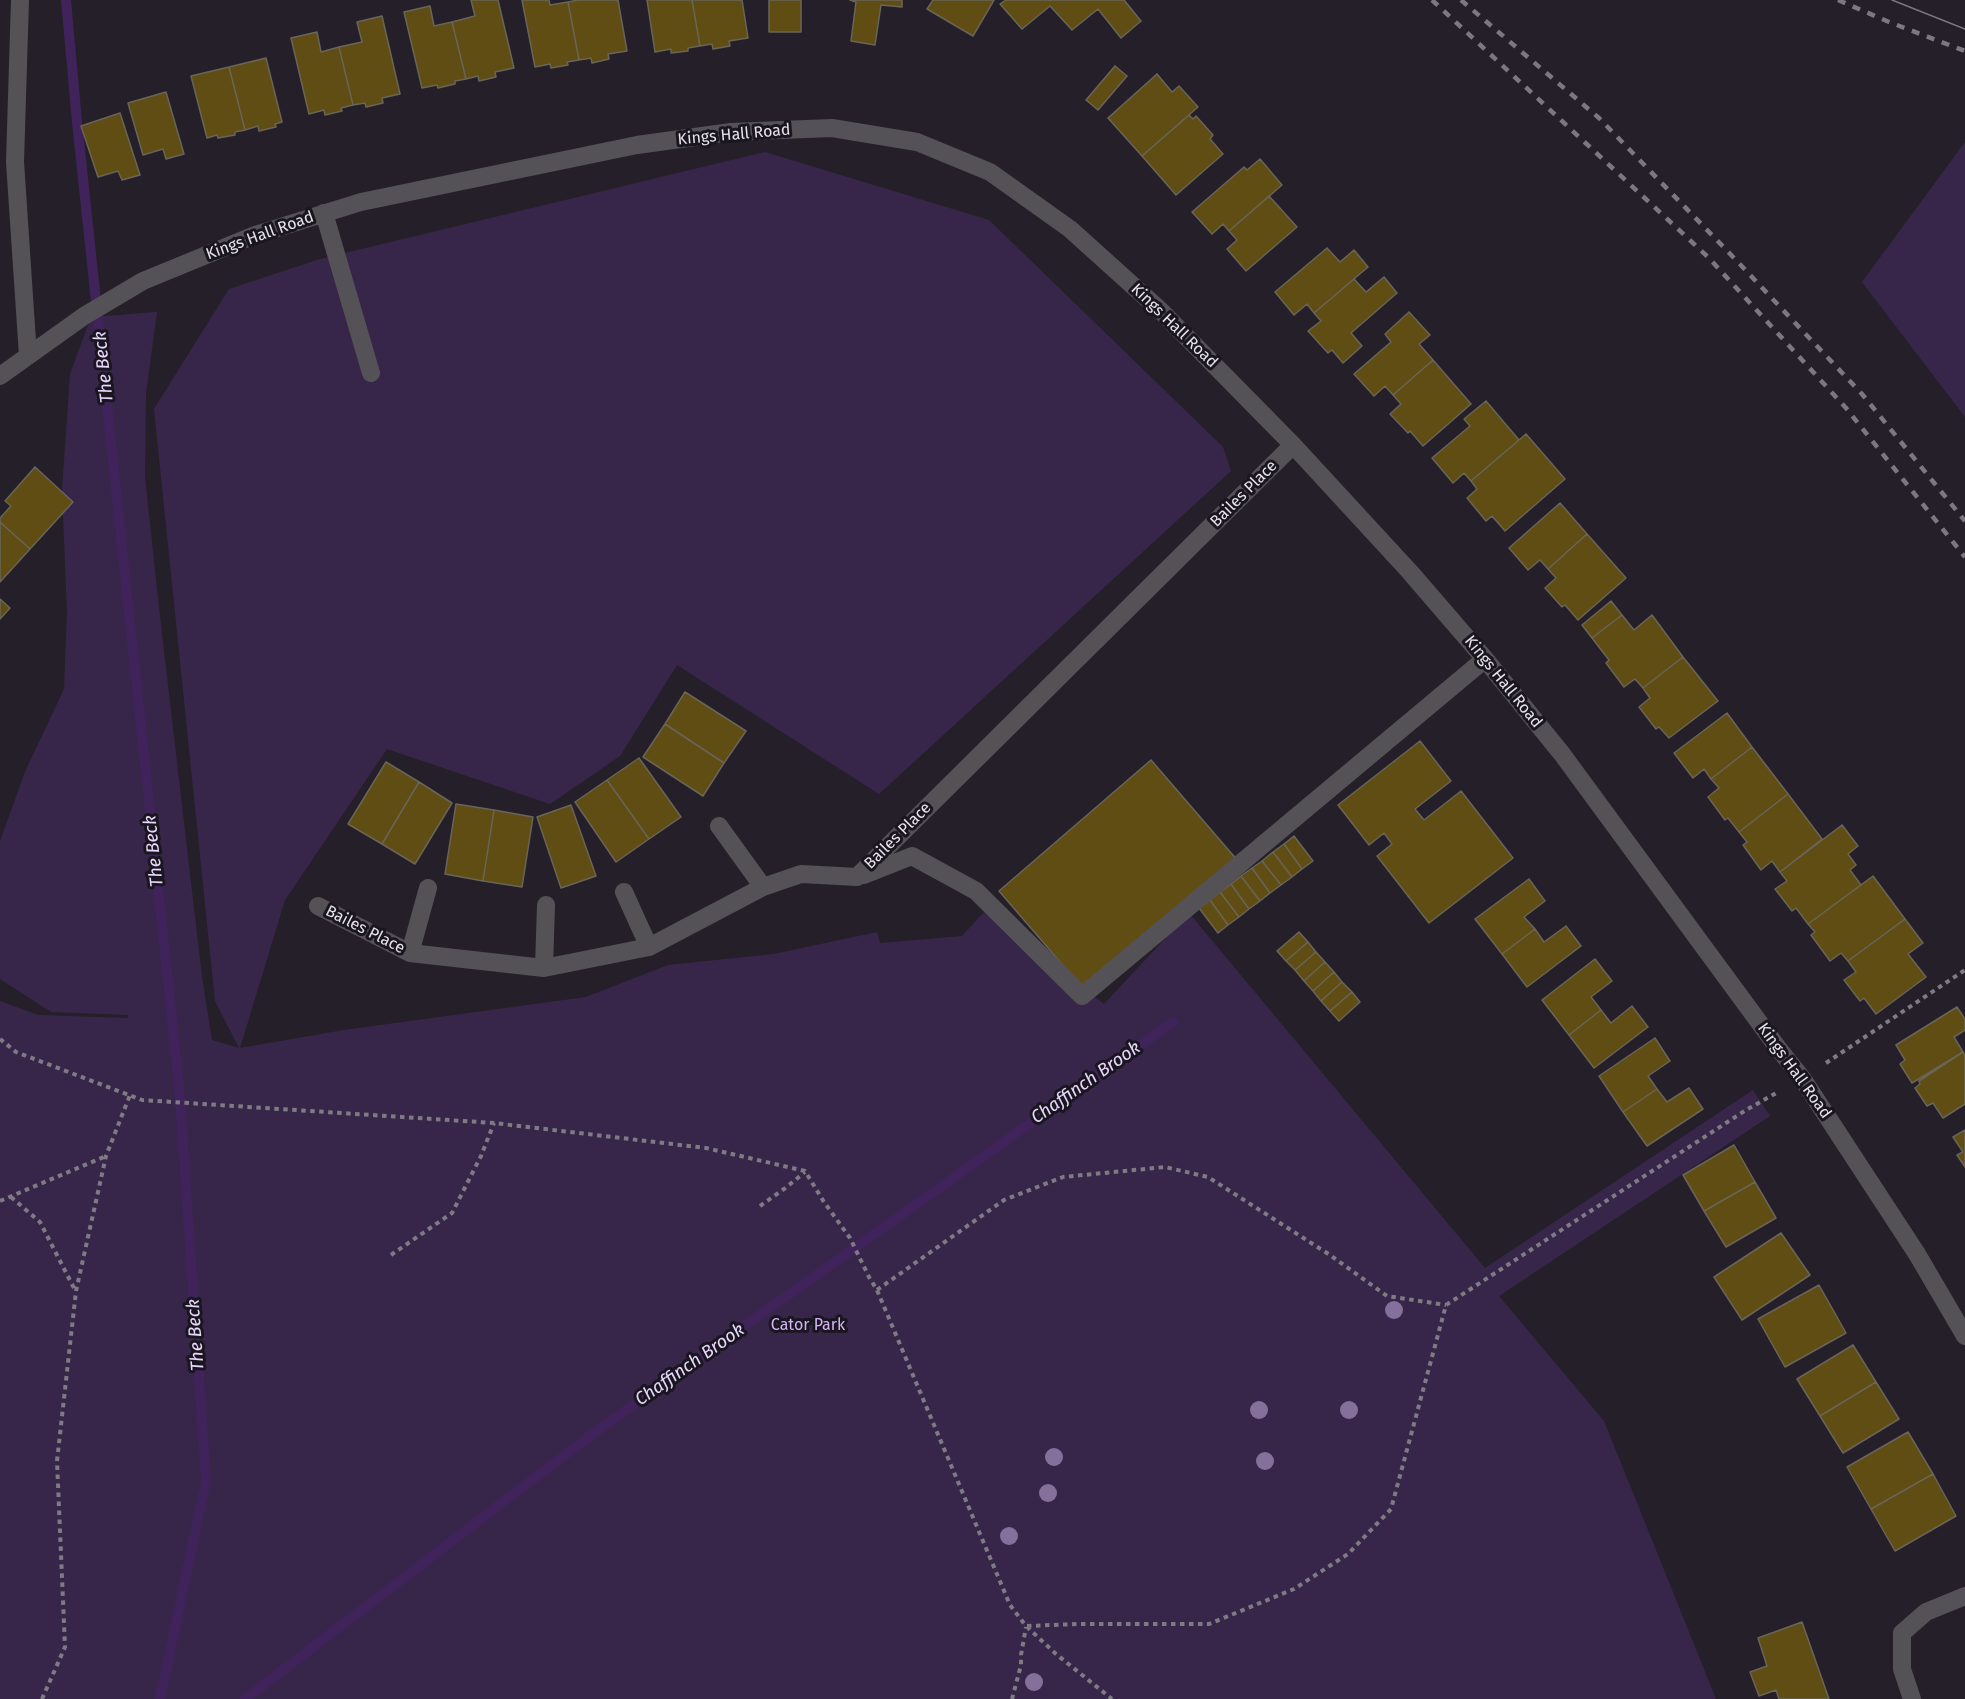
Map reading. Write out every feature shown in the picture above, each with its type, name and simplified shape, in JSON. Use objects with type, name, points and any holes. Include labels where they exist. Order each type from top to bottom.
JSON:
[{"type":"street","points":[[20,0],[15,162],[27,356]]},
{"type":"street","name":"Kings Hall Road","points":[[0,376],[84,316],[143,281],[255,235],[361,202],[626,147],[731,132],[832,128],[917,142],[990,172],[1070,229],[1161,311],[1293,445],[1410,572],[1485,659],[1562,754],[1802,1078],[1917,1254],[1965,1336]]},
{"type":"street","points":[[324,213],[371,373]]},
{"type":"street","name":"Bailes Place","points":[[318,906],[410,953],[544,968],[649,947],[762,887],[801,874],[857,877],[1293,445]]},
{"type":"street","points":[[857,877],[912,856],[976,891],[1082,996],[1485,659]]},
{"type":"street","points":[[719,826],[762,887]]},
{"type":"street","points":[[410,953],[428,888]]},
{"type":"street","points":[[624,892],[649,947]]},
{"type":"street","points":[[544,968],[546,905]]},
{"type":"street","points":[[1912,1699],[1902,1670],[1902,1633],[1926,1612],[1965,1596]]},
{"type":"path","points":[[877,1290],[1004,1200],[1063,1177],[1165,1167],[1208,1176],[1330,1255],[1386,1296],[1446,1305],[1746,1110],[1802,1078],[1965,970]]},
{"type":"path","points":[[0,1039],[15,1052],[142,1100],[494,1123],[706,1148],[805,1171],[850,1238],[868,1277],[877,1290],[1010,1605],[1026,1626],[1056,1654],[1112,1699]]},
{"type":"path","points":[[42,1699],[65,1647],[57,1461],[76,1291],[106,1156],[130,1095]]},
{"type":"path","points":[[391,1255],[452,1213],[482,1156],[494,1123]]},
{"type":"path","points":[[0,1201],[106,1156]]},
{"type":"path","points":[[760,1206],[805,1171]]},
{"type":"path","points":[[11,1197],[40,1222],[76,1291]]},
{"type":"path","points":[[1026,1626],[1209,1624],[1294,1589],[1348,1554],[1391,1509],[1446,1305]]},
{"type":"path","points":[[1012,1699],[1022,1665],[1021,1655],[1026,1626]]},
{"type":"green space","points":[[1965,142],[1965,417],[1862,282]]},
{"type":"green space","name":"Cator Park","points":[[765,152],[989,220],[1223,447],[1231,471],[879,794],[677,665],[620,756],[550,804],[387,749],[285,900],[240,1048],[344,1030],[586,997],[668,965],[774,954],[877,932],[880,943],[962,936],[984,912],[1104,1004],[1189,913],[1485,1268],[1753,1090],[1770,1116],[1499,1296],[1604,1421],[1716,1699],[0,1699],[0,1001],[38,1015],[128,1018],[128,1015],[51,1012],[0,979],[0,841],[25,772],[64,689],[67,613],[62,490],[70,374],[91,317],[157,312],[146,393],[145,477],[159,608],[202,977],[212,1040],[239,1048],[215,1001],[154,409],[229,289],[320,259]]},
{"type":"building","points":[[471,0],[498,0],[514,68],[495,72],[496,77],[479,81],[478,76],[466,79],[452,22],[475,16]]},
{"type":"building","points":[[522,0],[549,0],[550,5],[568,2],[579,60],[551,68],[550,64],[535,67]]},
{"type":"building","points":[[618,0],[627,51],[608,54],[609,59],[592,63],[591,58],[579,60],[568,2]]},
{"type":"building","points":[[647,0],[692,0],[700,46],[688,48],[688,51],[671,53],[671,49],[655,52]]},
{"type":"building","points":[[692,0],[742,0],[748,38],[729,41],[730,46],[713,49],[712,44],[700,46]]},
{"type":"building","points":[[769,0],[801,0],[801,32],[769,32]]},
{"type":"building","points":[[850,0],[902,0],[902,7],[881,5],[875,45],[851,41],[856,2]]},
{"type":"building","points":[[933,0],[994,0],[973,36],[927,9]]},
{"type":"building","points":[[1006,0],[1124,0],[1141,21],[1121,38],[1098,9],[1072,30],[1050,6],[1022,29],[1000,4]]},
{"type":"building","points":[[430,6],[434,26],[452,22],[466,79],[438,88],[437,85],[422,88],[404,12]]},
{"type":"building","points":[[382,16],[400,94],[382,98],[383,103],[366,107],[365,103],[353,105],[339,47],[362,42],[357,22]]},
{"type":"building","points":[[317,32],[321,52],[339,47],[353,105],[341,108],[342,111],[325,115],[324,110],[309,114],[291,38]]},
{"type":"building","points":[[266,58],[282,122],[275,124],[276,127],[259,131],[258,126],[245,130],[229,67]]},
{"type":"building","points":[[1115,66],[1127,76],[1098,110],[1086,100]]},
{"type":"building","points":[[229,67],[245,130],[235,132],[235,135],[218,138],[217,135],[207,138],[191,76]]},
{"type":"building","points":[[1157,74],[1172,92],[1179,86],[1198,107],[1142,156],[1108,118]]},
{"type":"building","points":[[166,92],[184,154],[166,159],[163,149],[143,155],[128,103]]},
{"type":"building","points":[[120,113],[140,175],[122,180],[118,171],[98,177],[81,126]]},
{"type":"building","points":[[1189,115],[1193,119],[1196,116],[1213,135],[1210,139],[1223,154],[1176,195],[1142,156]]},
{"type":"building","points":[[1260,159],[1282,185],[1229,231],[1223,224],[1212,234],[1192,212],[1244,167],[1247,170]]},
{"type":"building","points":[[1269,196],[1297,227],[1246,271],[1227,249],[1237,240],[1229,231]]},
{"type":"building","points":[[1327,248],[1340,262],[1354,250],[1368,267],[1314,313],[1307,304],[1294,315],[1275,292]]},
{"type":"building","points":[[1384,277],[1397,293],[1351,333],[1362,346],[1343,363],[1332,350],[1328,353],[1308,331],[1321,321],[1314,313],[1354,279],[1366,292]]},
{"type":"building","points":[[1409,312],[1430,335],[1419,344],[1433,360],[1393,395],[1385,386],[1374,396],[1354,374],[1391,342],[1385,334]]},
{"type":"building","points":[[1433,360],[1471,404],[1423,446],[1390,414],[1401,404],[1393,395]]},
{"type":"building","points":[[1486,401],[1519,440],[1471,481],[1464,473],[1453,483],[1432,458],[1470,426],[1464,419]]},
{"type":"building","points":[[1526,434],[1565,479],[1505,531],[1492,516],[1486,521],[1467,498],[1477,489],[1471,481]]},
{"type":"building","points":[[35,467],[73,502],[30,549],[0,522],[0,518],[11,506],[5,501]]},
{"type":"building","points":[[1560,503],[1587,534],[1548,569],[1540,560],[1528,570],[1509,548]]},
{"type":"building","points":[[0,522],[30,549],[0,582]]},
{"type":"building","points":[[1587,534],[1626,578],[1578,620],[1565,605],[1562,607],[1545,588],[1556,578],[1548,569]]},
{"type":"building","points":[[0,599],[10,608],[0,619]]},
{"type":"building","points":[[1611,601],[1622,615],[1592,638],[1582,625]]},
{"type":"building","points":[[1622,615],[1634,630],[1652,615],[1683,657],[1643,688],[1635,679],[1624,687],[1606,663],[1609,660],[1592,638]]},
{"type":"building","points":[[1683,657],[1718,701],[1669,738],[1659,727],[1656,729],[1639,707],[1650,698],[1643,688]]},
{"type":"building","points":[[685,692],[746,731],[724,763],[665,724]]},
{"type":"building","points":[[1727,713],[1752,747],[1711,779],[1704,769],[1693,778],[1674,753]]},
{"type":"building","points":[[665,724],[724,763],[703,796],[643,757]]},
{"type":"building","points":[[1420,741],[1451,781],[1415,809],[1424,820],[1461,791],[1513,858],[1429,923],[1377,856],[1392,844],[1384,833],[1369,845],[1338,805]]},
{"type":"building","points":[[1752,747],[1788,794],[1739,832],[1728,818],[1725,820],[1708,797],[1719,788],[1711,779]]},
{"type":"building","points":[[639,758],[681,817],[649,839],[607,780]]},
{"type":"building","points":[[1151,760],[1238,861],[1085,991],[999,891]]},
{"type":"building","points":[[386,762],[419,782],[382,844],[348,824]]},
{"type":"building","points":[[607,780],[649,839],[616,862],[575,802]]},
{"type":"building","points":[[419,782],[452,803],[415,864],[382,844]]},
{"type":"building","points":[[1788,794],[1822,839],[1780,872],[1772,861],[1761,870],[1743,845],[1747,842],[1739,832]]},
{"type":"building","points":[[456,804],[494,810],[483,881],[445,874]]},
{"type":"building","points":[[571,805],[596,876],[561,888],[537,817]]},
{"type":"building","points":[[494,810],[533,817],[522,887],[483,881]]},
{"type":"building","points":[[1842,825],[1858,846],[1848,854],[1856,865],[1850,870],[1861,885],[1808,924],[1796,908],[1792,911],[1775,889],[1787,881],[1780,872]]},
{"type":"building","points":[[1294,836],[1313,861],[1302,869],[1284,844]]},
{"type":"building","points":[[1284,844],[1302,869],[1292,877],[1273,852]]},
{"type":"building","points":[[1273,852],[1292,877],[1281,885],[1262,861]]},
{"type":"building","points":[[1262,861],[1281,885],[1270,893],[1252,868]]},
{"type":"building","points":[[1252,868],[1270,893],[1260,901],[1241,876]]},
{"type":"building","points":[[1241,876],[1260,901],[1249,909],[1231,884]]},
{"type":"building","points":[[1873,876],[1905,919],[1848,961],[1841,953],[1830,961],[1811,935],[1815,932],[1808,924]]},
{"type":"building","points":[[1529,879],[1545,901],[1524,917],[1535,929],[1502,954],[1475,919]]},
{"type":"building","points":[[1231,884],[1249,909],[1239,917],[1220,892]]},
{"type":"building","points":[[1220,892],[1239,917],[1228,925],[1210,900]]},
{"type":"building","points":[[1210,900],[1228,925],[1218,933],[1199,908]]},
{"type":"building","points":[[1905,919],[1923,943],[1908,954],[1926,977],[1876,1014],[1864,998],[1860,1001],[1844,980],[1856,972],[1848,961]]},
{"type":"building","points":[[1566,926],[1581,946],[1527,987],[1502,954],[1535,929],[1544,942]]},
{"type":"building","points":[[1299,932],[1308,942],[1286,961],[1277,951]]},
{"type":"building","points":[[1308,942],[1316,952],[1295,970],[1286,961]]},
{"type":"building","points":[[1316,952],[1325,962],[1304,981],[1295,970]]},
{"type":"building","points":[[1595,959],[1612,981],[1591,997],[1601,1010],[1569,1035],[1542,1000]]},
{"type":"building","points":[[1325,962],[1334,972],[1313,991],[1304,981]]},
{"type":"building","points":[[1334,972],[1342,982],[1321,1001],[1313,991]]},
{"type":"building","points":[[1342,982],[1352,992],[1330,1011],[1321,1001]]},
{"type":"building","points":[[1352,992],[1360,1002],[1339,1021],[1330,1011]]},
{"type":"building","points":[[1632,1006],[1648,1027],[1594,1068],[1569,1035],[1601,1010],[1611,1023]]},
{"type":"building","points":[[1957,1007],[1965,1019],[1965,1030],[1954,1037],[1963,1052],[1912,1083],[1900,1064],[1905,1060],[1896,1045]]},
{"type":"building","points":[[1655,1038],[1670,1061],[1648,1076],[1657,1089],[1623,1112],[1599,1076]]},
{"type":"building","points":[[1963,1052],[1965,1055],[1965,1104],[1943,1118],[1933,1103],[1927,1106],[1915,1088],[1920,1084],[1919,1081]]},
{"type":"building","points":[[1689,1088],[1703,1109],[1647,1146],[1623,1112],[1657,1089],[1667,1102]]},
{"type":"building","points":[[1965,1130],[1965,1167],[1957,1155],[1963,1152],[1953,1137]]},
{"type":"building","points":[[1734,1145],[1755,1182],[1704,1211],[1683,1175]]},
{"type":"building","points":[[1755,1182],[1776,1218],[1726,1247],[1704,1211]]},
{"type":"building","points":[[1781,1233],[1810,1275],[1742,1320],[1714,1277]]},
{"type":"building","points":[[1819,1285],[1846,1333],[1785,1367],[1758,1319]]},
{"type":"building","points":[[1853,1345],[1876,1382],[1820,1416],[1797,1379]]},
{"type":"building","points":[[1876,1382],[1899,1419],[1843,1453],[1820,1416]]},
{"type":"building","points":[[1908,1432],[1933,1474],[1871,1509],[1847,1467]]},
{"type":"building","points":[[1933,1474],[1956,1516],[1895,1551],[1871,1509]]},
{"type":"building","points":[[1802,1622],[1829,1699],[1779,1699],[1776,1690],[1759,1696],[1750,1672],[1767,1666],[1758,1638]]},
{"type":"waterway","name":"The Beck","points":[[66,0],[179,1085],[206,1481],[160,1699]]},
{"type":"waterway","name":"Chaffinch Brook","points":[[245,1699],[591,1435],[1173,1022]]},
{"type":"tram line","points":[[1892,0],[1965,29]]},
{"type":"railway","points":[[1432,0],[1708,257],[1846,408],[1965,557]]},
{"type":"railway","points":[[1461,0],[1599,118],[1862,394],[1965,521]]},
{"type":"railway","points":[[1838,0],[1965,51]]}]
